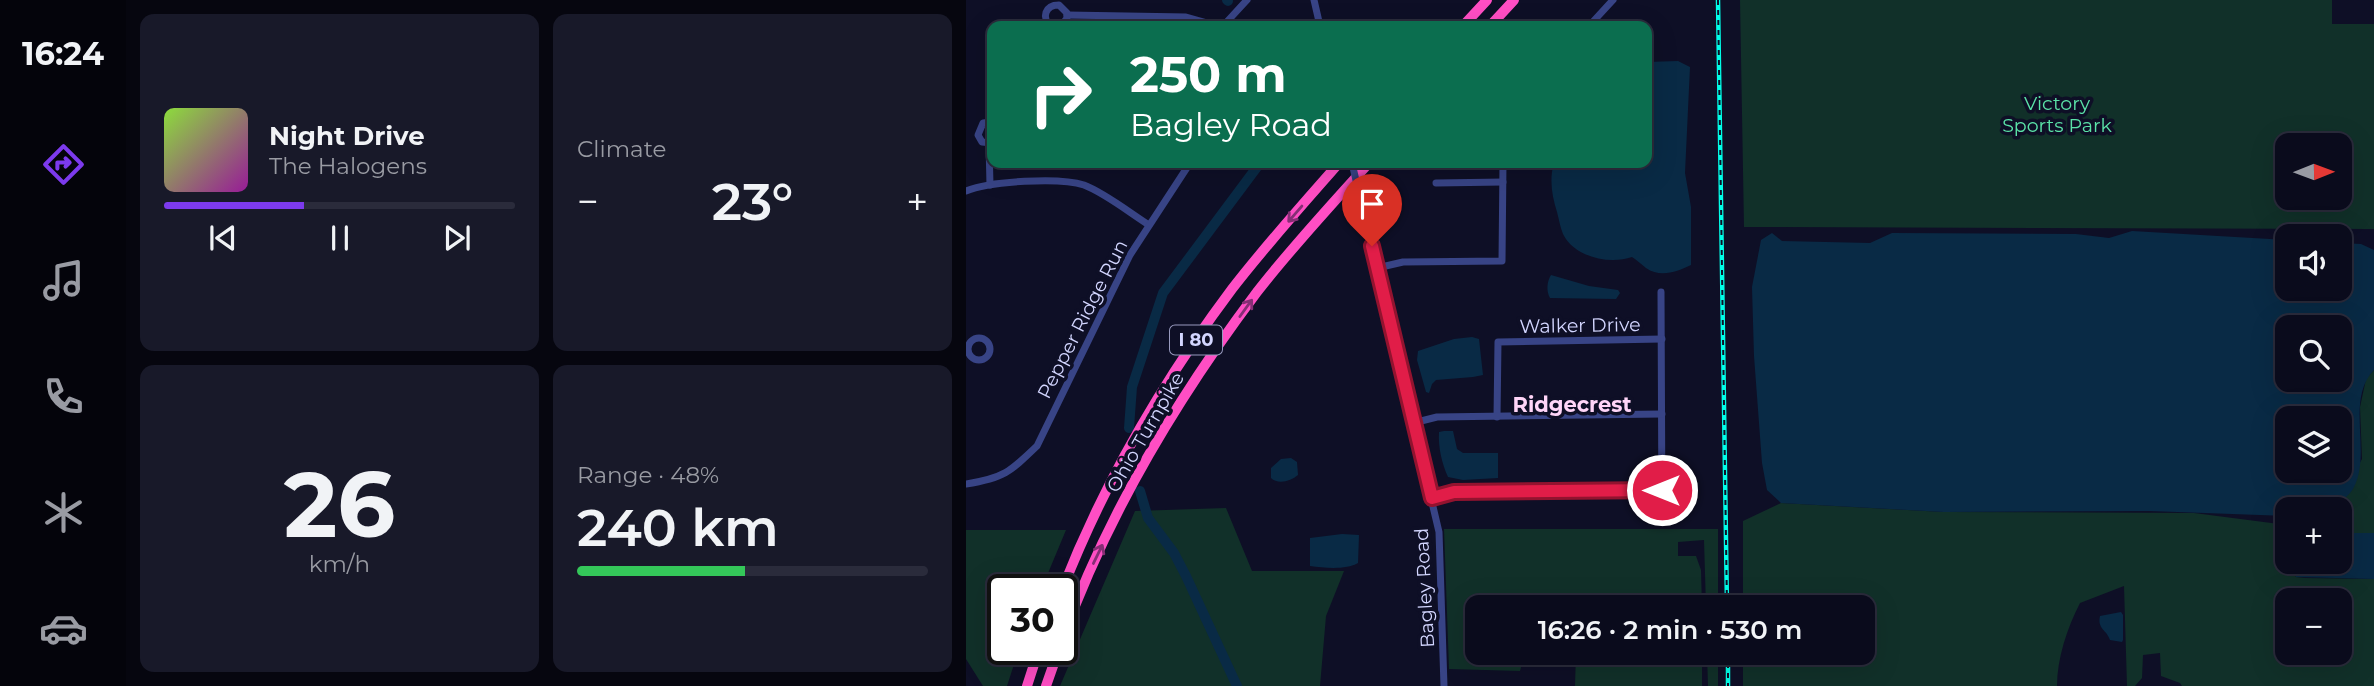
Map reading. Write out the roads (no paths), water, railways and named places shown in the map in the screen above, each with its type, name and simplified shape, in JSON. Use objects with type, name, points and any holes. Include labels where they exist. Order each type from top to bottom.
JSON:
[{"type":"highway","points":[[1468,21],[1487,0]]},
{"type":"highway","points":[[1495,21],[1514,0]]},
{"type":"highway","name":"Ohio Turnpike","points":[[1068,574],[1083,538],[1121,463],[1189,350],[1265,248],[1335,168]]},
{"type":"highway","name":"Ohio Turnpike","points":[[1078,597],[1119,511],[1200,373],[1258,291],[1365,168]]},
{"type":"highway","points":[[1027,686],[1034,665]]},
{"type":"highway","points":[[1046,686],[1053,665]]},
{"type":"street","points":[[1226,21],[1247,0]]},
{"type":"street","points":[[1314,0],[1319,21]]},
{"type":"street","points":[[1594,21],[1613,0]]},
{"type":"street","points":[[1047,21],[1045,18],[1050,7],[1059,5],[1065,9],[1066,21]]},
{"type":"street","points":[[1067,15],[1186,16],[1204,21]]},
{"type":"street","points":[[987,123],[983,123],[978,131],[979,138],[987,142]]},
{"type":"street","points":[[990,168],[990,185]]},
{"type":"street","name":"Pepper Ridge Run","points":[[966,484],[994,480],[1013,470],[1037,446],[1130,255],[1187,168]]},
{"type":"street","name":"Bagley Road","points":[[1353,168],[1439,530],[1444,686]]},
{"type":"street","points":[[1377,268],[1403,262],[1502,261],[1503,168]]},
{"type":"street","points":[[966,191],[980,185],[1055,181],[1075,183],[1087,186],[1149,225]]},
{"type":"street","points":[[1436,183],[1503,182]]},
{"type":"street","points":[[1661,292],[1662,519]]},
{"type":"street","name":"Walker Drive","points":[[1497,417],[1498,342],[1662,339]]},
{"type":"street","points":[[1413,423],[1437,417],[1662,414]]},
{"type":"street","points":[[1432,498],[1454,492],[1662,490]]},
{"type":"water","points":[[1678,61],[1690,67],[1685,173],[1691,207],[1691,265],[1663,273],[1651,271],[1632,257],[1603,259],[1575,248],[1562,231],[1552,188],[1553,168],[1652,168],[1652,62]]},
{"type":"water","points":[[2132,231],[2275,239],[2275,301],[2352,301],[2352,244],[2361,244],[2374,250],[2374,370],[2361,396],[2361,458],[2359,473],[2348,495],[2275,497],[2275,516],[2150,511],[1944,512],[1781,503],[1767,490],[1762,463],[1754,356],[1752,287],[1761,240],[1772,233],[1782,241],[1870,243],[1892,233],[2076,234],[2109,238]]},
{"type":"water","points":[[1551,275],[1589,286],[1618,290],[1620,293],[1616,299],[1550,298],[1548,286]]},
{"type":"water","points":[[1454,339],[1479,339],[1483,375],[1436,380],[1429,393],[1426,392],[1417,360],[1418,351]]},
{"type":"water","points":[[1453,431],[1457,449],[1463,453],[1498,453],[1498,478],[1463,480],[1448,477],[1439,444],[1439,432]]},
{"type":"water","points":[[1291,458],[1297,462],[1298,475],[1284,481],[1271,478],[1271,468],[1281,459]]},
{"type":"water","points":[[2352,533],[2374,533],[2374,579],[2296,577],[2295,574],[2352,574]]},
{"type":"water","points":[[1359,535],[1358,563],[1341,568],[1310,566],[1310,538]]},
{"type":"water","points":[[2121,612],[2123,640],[2110,640],[2101,627],[2100,616]]},
{"type":"waterway","points":[[1129,428],[1132,387],[1163,293],[1256,168]]},
{"type":"waterway","points":[[1140,491],[1148,518],[1174,553],[1237,686]]},
{"type":"railway","points":[[1718,0],[1727,595]]},
{"type":"railway","points":[[1728,665],[1728,686]]},
{"type":"district","name":"Ridgecrest","points":[[1572,405]]},
{"type":"park label","name":"Victory Sports Park","points":[[2057,114]]}]
